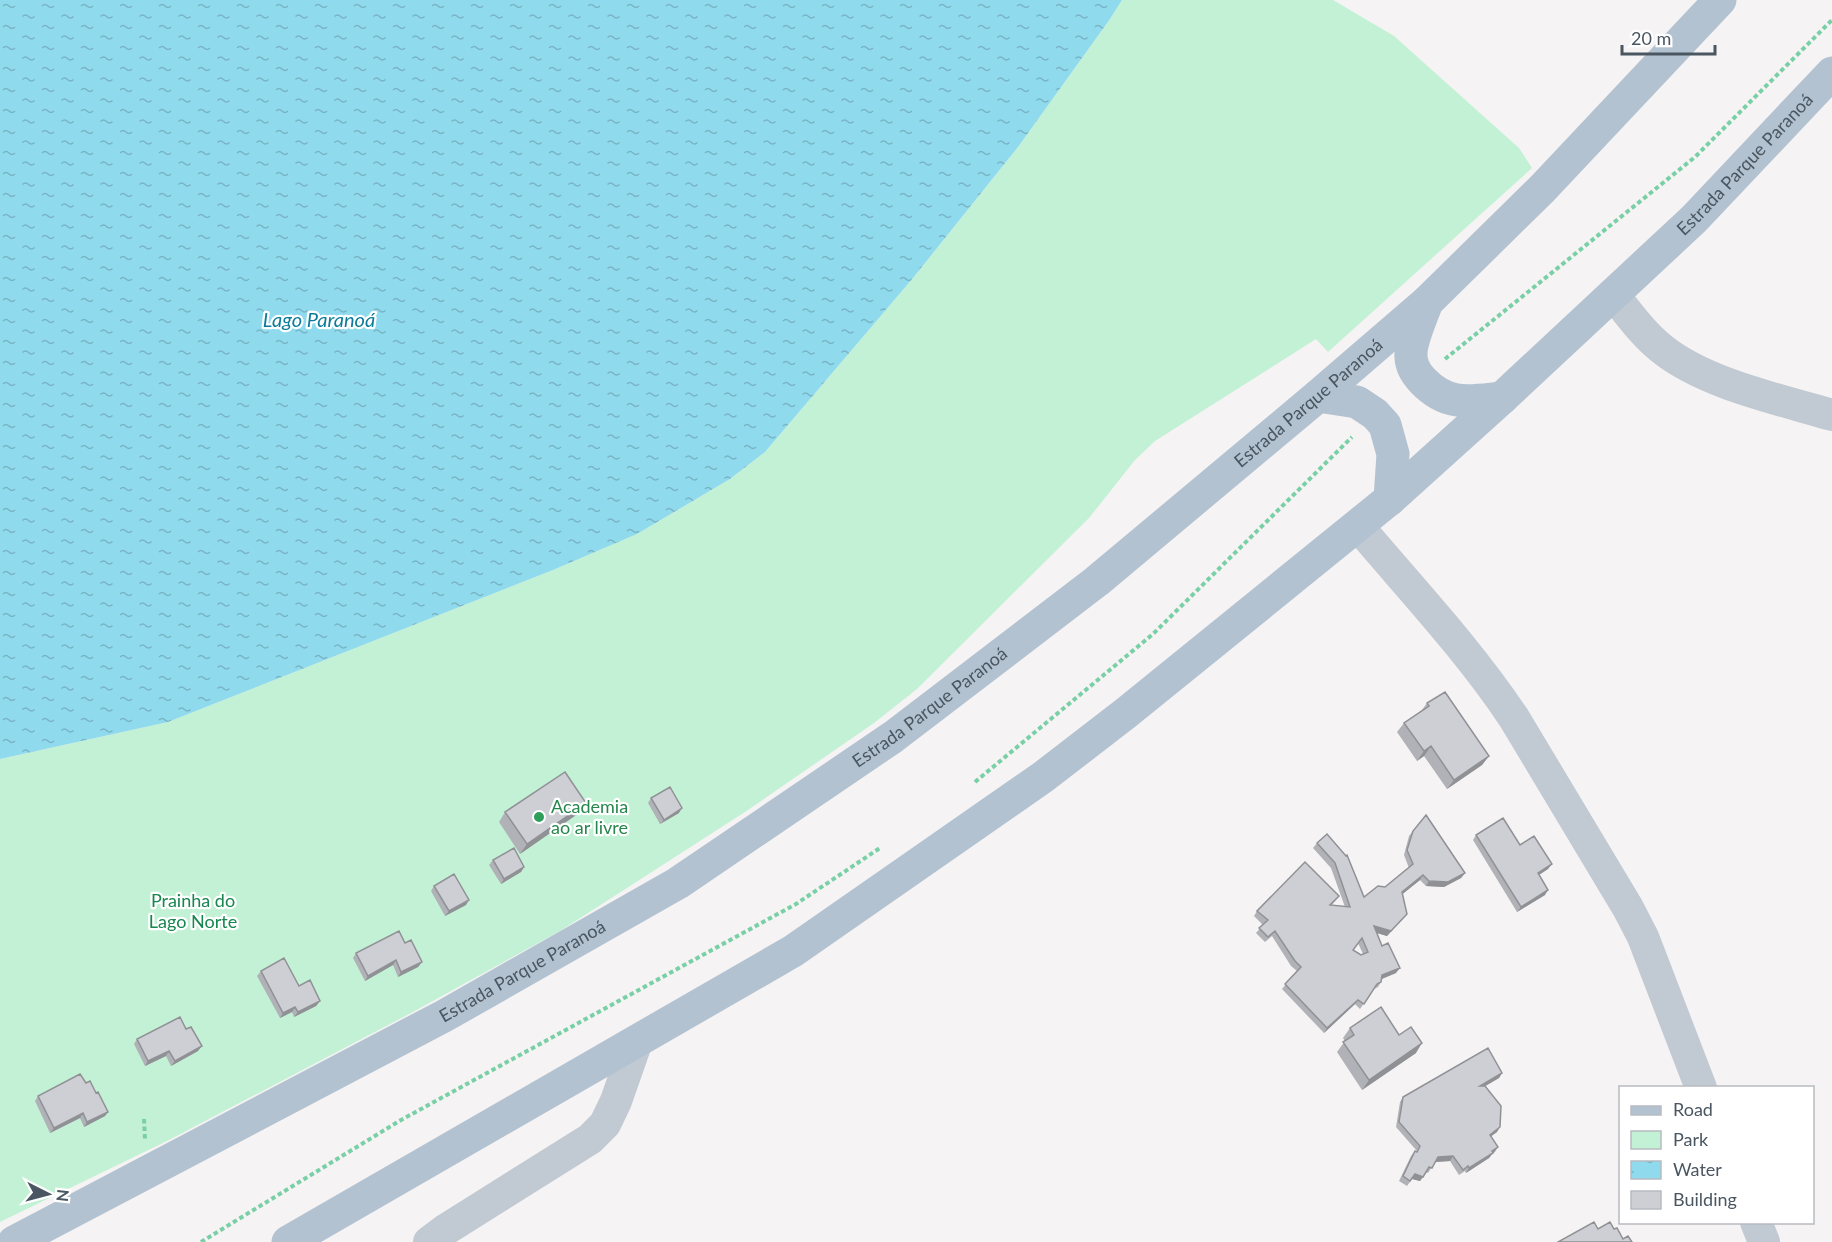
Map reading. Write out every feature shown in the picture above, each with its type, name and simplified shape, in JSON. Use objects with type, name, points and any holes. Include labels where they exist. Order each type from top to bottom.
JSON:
[{"type":"main road","name":"Estrada Parque Paranoá","points":[[14,1242],[444,1016],[678,883],[893,737],[1097,581],[1427,302],[1542,189],[1720,0]]},
{"type":"main road","name":"Estrada Parque Paranoá","points":[[288,1242],[793,951],[1043,777],[1126,713],[1390,499],[1694,219],[1832,73]]},
{"type":"main road","points":[[1427,302],[1411,351],[1413,367],[1420,378],[1445,398],[1469,401],[1502,398]]},
{"type":"main road","points":[[1318,396],[1357,402],[1375,414],[1384,425],[1393,454],[1390,499]]},
{"type":"street","points":[[1613,294],[1640,327],[1662,348],[1688,366],[1728,383],[1832,415]]},
{"type":"street","points":[[1358,526],[1465,651],[1514,718],[1628,908],[1651,958],[1700,1086]]},
{"type":"street","points":[[429,1242],[590,1139],[604,1124],[616,1101],[637,1041]]},
{"type":"street","points":[[1757,1224],[1764,1242]]},
{"type":"path","points":[[1420,378],[1695,157],[1832,20]]},
{"type":"path","points":[[975,782],[1153,634],[1375,414]]},
{"type":"path","points":[[201,1242],[401,1120],[796,904],[881,847]]},
{"type":"green space","name":"Prainha do Lago Norte","points":[[1122,0],[1333,0],[1394,36],[1519,148],[1532,168],[1328,352],[1316,339],[1155,441],[1135,460],[1089,518],[917,689],[874,723],[745,812],[560,931],[411,1013],[169,1140],[0,1222],[0,759],[168,722],[553,570],[637,534],[730,479],[765,452],[913,278],[1018,147]]},
{"type":"water","name":"Lago Paranoá","points":[[0,0],[1122,0],[1018,147],[913,278],[765,452],[730,479],[637,534],[553,570],[168,722],[0,759]]},
{"type":"building","points":[[1445,692],[1489,756],[1454,780],[1431,746],[1424,751],[1404,723],[1429,706],[1427,703]]},
{"type":"building","name":"Academia ao ar livre","points":[[565,772],[586,803],[527,844],[505,812]]},
{"type":"building","points":[[670,787],[682,808],[664,820],[651,798]]},
{"type":"building","points":[[1426,815],[1465,873],[1448,882],[1429,881],[1423,875],[1402,892],[1407,914],[1391,931],[1374,926],[1382,946],[1388,943],[1400,968],[1382,975],[1381,982],[1377,984],[1364,1004],[1358,1000],[1327,1028],[1285,984],[1301,967],[1275,931],[1268,937],[1259,928],[1268,920],[1257,911],[1305,862],[1339,896],[1330,905],[1350,907],[1335,863],[1317,843],[1327,834],[1347,855],[1364,897],[1378,886],[1385,887],[1413,864],[1407,850],[1413,831]],"holes":[[[1362,938],[1368,952],[1361,955],[1353,950]]]},
{"type":"building","points":[[1503,818],[1520,845],[1534,836],[1552,864],[1538,873],[1548,890],[1521,907],[1476,835]]},
{"type":"building","points":[[514,848],[524,867],[504,879],[493,860]]},
{"type":"building","points":[[454,874],[469,900],[449,911],[434,886]]},
{"type":"building","points":[[399,931],[405,943],[411,940],[422,962],[401,972],[396,960],[368,976],[356,953]]},
{"type":"building","points":[[284,958],[299,986],[310,980],[320,1001],[298,1012],[295,1007],[283,1013],[261,971]]},
{"type":"building","points":[[1381,1007],[1399,1035],[1411,1027],[1422,1043],[1369,1080],[1343,1042],[1354,1035],[1350,1028]]},
{"type":"building","points":[[180,1017],[186,1029],[191,1027],[202,1046],[175,1061],[169,1051],[148,1061],[137,1039]]},
{"type":"building","points":[[1488,1048],[1502,1073],[1480,1086],[1485,1086],[1501,1106],[1500,1127],[1490,1135],[1498,1147],[1492,1151],[1493,1153],[1463,1170],[1453,1156],[1438,1157],[1423,1177],[1415,1174],[1410,1181],[1403,1176],[1415,1151],[1417,1152],[1420,1146],[1399,1122],[1403,1097]]},
{"type":"building","points":[[80,1074],[86,1083],[90,1081],[108,1112],[87,1122],[83,1113],[54,1128],[38,1096]]},
{"type":"building","points":[[1594,1222],[1598,1229],[1610,1222],[1614,1229],[1617,1228],[1623,1239],[1628,1236],[1632,1242],[1558,1242]]},
{"type":"place","name":"Academia ao ar livre","points":[[539,817]]}]
